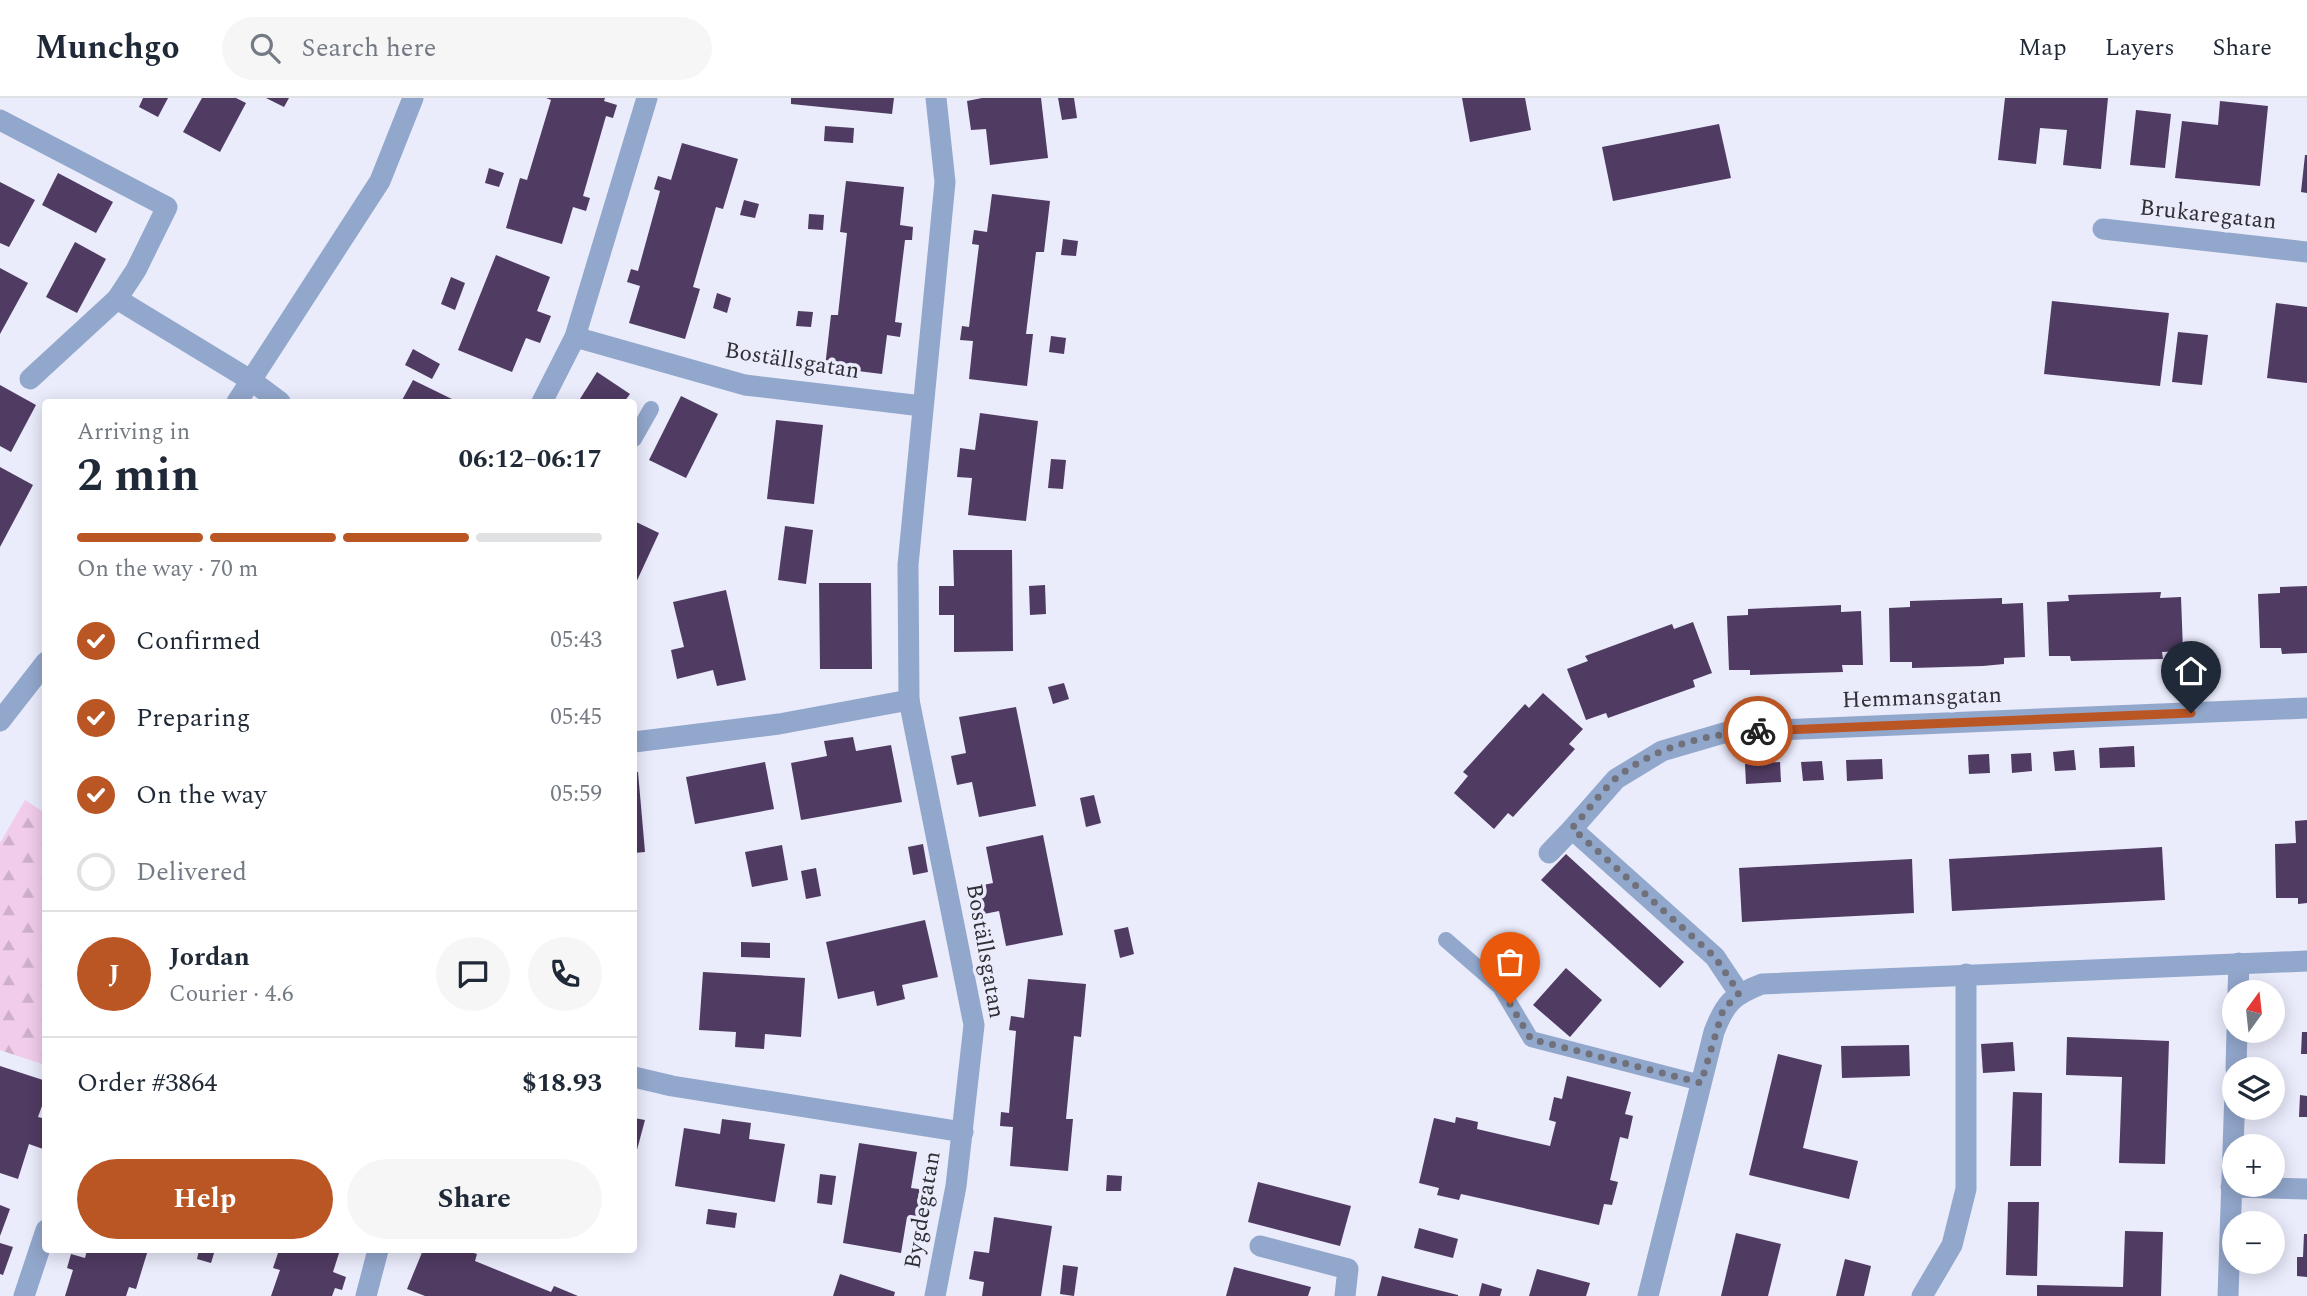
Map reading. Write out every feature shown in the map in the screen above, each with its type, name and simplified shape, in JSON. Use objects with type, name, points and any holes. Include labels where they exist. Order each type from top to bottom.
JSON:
[{"type":"street","points":[[239,399],[380,181],[413,98]]},
{"type":"street","points":[[544,399],[575,337],[647,98]]},
{"type":"street","name":"Boställsgatan","points":[[936,98],[946,183],[908,565],[909,700],[974,1025],[963,1132]]},
{"type":"street","points":[[0,120],[167,207],[136,270],[117,299],[30,379]]},
{"type":"street","name":"Brukaregatan","points":[[2103,229],[2307,252]]},
{"type":"street","points":[[117,299],[252,381],[276,399]]},
{"type":"street","name":"Boställsgatan","points":[[575,337],[745,385],[922,406]]},
{"type":"street","points":[[0,721],[42,667]]},
{"type":"street","points":[[637,742],[779,724],[909,700]]},
{"type":"street","name":"Hemmansgatan","points":[[1549,853],[1616,779],[1661,751],[1727,732],[2307,708]]},
{"type":"street","points":[[1572,828],[1715,957],[1739,993]]},
{"type":"street","points":[[1648,1296],[1701,1083],[1723,1010],[1739,993],[1762,984],[2307,961]]},
{"type":"street","points":[[2238,980],[2239,963]]},
{"type":"street","points":[[1922,1296],[1952,1245],[1966,1189],[1966,974]]},
{"type":"street","points":[[637,1078],[672,1086],[963,1132]]},
{"type":"street","name":"Bygdegatan","points":[[935,1296],[963,1132]]},
{"type":"street","points":[[2285,1188],[2307,1189]]},
{"type":"street","points":[[2228,1296],[2231,1197]]},
{"type":"street","points":[[24,1296],[42,1242]]},
{"type":"street","points":[[1260,1247],[1348,1269],[1345,1296]]},
{"type":"street","points":[[366,1296],[377,1253]]},
{"type":"lane","points":[[637,434],[651,409]]},
{"type":"lane","points":[[1446,940],[1500,987],[1531,1039],[1701,1083]]},
{"type":"green space","points":[[25,800],[42,811],[42,1064],[0,1050],[0,843]]},
{"type":"building","points":[[143,98],[168,98],[158,117],[139,107]]},
{"type":"building","points":[[202,98],[236,98],[246,103],[220,152],[183,132]]},
{"type":"building","points":[[266,98],[289,98],[284,107]]},
{"type":"building","points":[[546,98],[605,98],[604,101],[617,105],[613,118],[606,116],[583,196],[590,198],[586,211],[573,207],[562,244],[506,228],[520,178],[527,180],[551,100]]},
{"type":"building","points":[[791,98],[894,98],[892,114],[791,104]]},
{"type":"building","points":[[982,98],[1041,98],[1048,158],[990,165],[986,129],[971,130],[967,101]]},
{"type":"building","points":[[1058,98],[1074,98],[1077,118],[1062,120]]},
{"type":"building","points":[[1462,98],[1525,98],[1531,130],[1470,142]]},
{"type":"building","points":[[2005,98],[2108,98],[2101,169],[2063,165],[2067,130],[2040,128],[2036,164],[1998,160]]},
{"type":"building","points":[[2220,101],[2268,106],[2260,186],[2175,178],[2182,121],[2218,125]]},
{"type":"building","points":[[2136,110],[2171,114],[2165,168],[2130,165]]},
{"type":"building","points":[[1719,124],[1731,178],[1613,201],[1602,147]]},
{"type":"building","points":[[825,126],[854,128],[853,143],[824,141]]},
{"type":"building","points":[[682,143],[738,159],[723,209],[716,207],[693,287],[700,289],[685,339],[629,323],[640,286],[627,282],[631,269],[638,271],[660,191],[654,189],[658,176],[671,180]]},
{"type":"building","points":[[2307,155],[2307,193],[2301,192]]},
{"type":"building","points":[[489,168],[504,173],[499,187],[485,183]]},
{"type":"building","points":[[58,173],[113,202],[96,233],[42,205]]},
{"type":"building","points":[[846,181],[904,187],[900,225],[913,227],[912,240],[905,240],[895,322],[902,323],[900,337],[887,335],[882,374],[825,367],[831,315],[838,315],[847,233],[840,232]]},
{"type":"building","points":[[0,182],[35,200],[9,247],[0,243]]},
{"type":"building","points":[[992,194],[1050,201],[1044,252],[1036,252],[1026,334],[1033,334],[1027,386],[969,379],[973,341],[960,340],[962,326],[969,327],[979,245],[972,244],[974,230],[987,232]]},
{"type":"building","points":[[744,200],[759,204],[755,218],[740,215]]},
{"type":"building","points":[[809,214],[824,215],[823,230],[808,229]]},
{"type":"building","points":[[1063,239],[1078,241],[1076,256],[1061,255]]},
{"type":"building","points":[[75,242],[106,259],[77,313],[46,297]]},
{"type":"building","points":[[496,255],[550,277],[537,311],[551,316],[540,343],[526,338],[512,372],[458,350]]},
{"type":"building","points":[[0,268],[28,283],[0,334]]},
{"type":"building","points":[[451,277],[465,283],[455,310],[441,304]]},
{"type":"building","points":[[717,293],[731,298],[727,313],[713,308]]},
{"type":"building","points":[[2052,301],[2169,313],[2160,386],[2044,374]]},
{"type":"building","points":[[2276,303],[2307,307],[2307,383],[2267,378]]},
{"type":"building","points":[[798,311],[813,312],[811,327],[796,326]]},
{"type":"building","points":[[2178,332],[2208,335],[2202,385],[2172,382]]},
{"type":"building","points":[[1051,336],[1066,338],[1064,354],[1049,352]]},
{"type":"building","points":[[413,349],[440,364],[432,379],[405,365]]},
{"type":"building","points":[[597,372],[630,394],[626,399],[580,399]]},
{"type":"building","points":[[413,380],[452,399],[403,399]]},
{"type":"building","points":[[0,385],[36,405],[11,452],[0,446]]},
{"type":"building","points":[[681,396],[718,414],[686,478],[649,460]]},
{"type":"building","points":[[980,413],[1038,421],[1026,521],[968,515],[972,478],[957,477],[960,448],[975,450]]},
{"type":"building","points":[[776,420],[823,425],[814,504],[767,499]]},
{"type":"building","points":[[1051,459],[1066,460],[1063,489],[1048,488]]},
{"type":"building","points":[[0,467],[33,485],[0,547]]},
{"type":"building","points":[[637,522],[659,533],[637,581]]},
{"type":"building","points":[[785,526],[813,530],[806,584],[778,580]]},
{"type":"building","points":[[953,550],[1012,550],[1013,651],[954,652],[954,615],[939,615],[939,586],[954,586]]},
{"type":"building","points":[[819,583],[871,583],[872,669],[820,669]]},
{"type":"building","points":[[1045,585],[1046,614],[1030,615],[1029,586]]},
{"type":"building","points":[[2307,586],[2307,653],[2282,654],[2281,648],[2260,648],[2258,594],[2280,593],[2280,587]]},
{"type":"building","points":[[726,590],[746,680],[717,686],[713,670],[677,679],[671,650],[684,647],[673,602]]},
{"type":"building","points":[[2161,592],[2160,598],[2181,597],[2183,651],[2162,652],[2163,659],[2071,661],[2070,656],[2049,656],[2047,602],[2069,601],[2068,595]]},
{"type":"building","points":[[2002,598],[2002,604],[2023,603],[2025,657],[2004,658],[2004,664],[1983,666],[1912,668],[1912,662],[1890,662],[1889,608],[1910,607],[1910,601]]},
{"type":"building","points":[[1841,605],[1841,612],[1861,611],[1863,665],[1842,665],[1843,672],[1750,675],[1750,670],[1729,670],[1727,616],[1748,615],[1748,609]]},
{"type":"building","points":[[1693,622],[1712,673],[1693,680],[1695,687],[1608,718],[1606,713],[1586,720],[1567,669],[1588,661],[1585,656],[1672,624],[1674,629]]},
{"type":"building","points":[[1064,683],[1069,699],[1053,704],[1048,687]]},
{"type":"building","points":[[1543,693],[1583,729],[1569,744],[1575,749],[1513,817],[1508,813],[1494,829],[1454,793],[1468,776],[1463,772],[1525,704],[1529,708]]},
{"type":"building","points":[[1016,707],[1036,806],[979,817],[972,782],[957,785],[951,756],[966,753],[959,717]]},
{"type":"building","points":[[853,737],[856,751],[891,745],[902,802],[801,820],[791,763],[827,756],[824,741]]},
{"type":"building","points":[[2134,746],[2135,767],[2100,768],[2099,748]]},
{"type":"building","points":[[2074,750],[2076,770],[2055,771],[2053,752]]},
{"type":"building","points":[[2031,753],[2032,771],[2012,773],[2011,754]]},
{"type":"building","points":[[1989,754],[1990,773],[1969,774],[1968,755]]},
{"type":"building","points":[[1882,759],[1883,779],[1847,781],[1846,760]]},
{"type":"building","points":[[1822,761],[1824,780],[1803,781],[1801,762]]},
{"type":"building","points":[[765,762],[774,809],[695,824],[686,777]]},
{"type":"building","points":[[1780,762],[1781,782],[1746,784],[1745,764]]},
{"type":"building","points":[[637,772],[638,772],[645,852],[637,853]]},
{"type":"building","points":[[1094,795],[1101,823],[1086,827],[1080,798]]},
{"type":"building","points":[[2307,820],[2307,903],[2298,904],[2298,898],[2276,898],[2275,844],[2296,843],[2295,821]]},
{"type":"building","points":[[1043,835],[1063,935],[1006,946],[999,911],[984,914],[978,886],[993,883],[986,847]]},
{"type":"building","points":[[923,844],[928,872],[913,875],[908,847]]},
{"type":"building","points":[[782,845],[788,880],[752,887],[745,852]]},
{"type":"building","points":[[2162,847],[2165,900],[1952,911],[1949,859]]},
{"type":"building","points":[[1566,854],[1684,962],[1660,988],[1541,880]]},
{"type":"building","points":[[1912,859],[1914,913],[1742,922],[1739,868]]},
{"type":"building","points":[[816,868],[821,896],[806,899],[801,871]]},
{"type":"building","points":[[925,920],[938,977],[902,985],[905,999],[877,1006],[874,991],[838,999],[826,942]]},
{"type":"building","points":[[1128,927],[1134,954],[1120,958],[1114,930]]},
{"type":"building","points":[[741,942],[770,943],[770,958],[741,957]]},
{"type":"building","points":[[1566,968],[1602,1000],[1570,1037],[1533,1005]]},
{"type":"building","points":[[703,972],[805,978],[801,1037],[765,1034],[764,1049],[735,1047],[736,1032],[699,1030]]},
{"type":"building","points":[[1028,979],[1086,984],[1081,1037],[1074,1036],[1066,1119],[1073,1119],[1068,1171],[1010,1166],[1013,1127],[1000,1126],[1001,1112],[1009,1113],[1016,1031],[1009,1030],[1011,1016],[1024,1018]]},
{"type":"building","points":[[2302,1032],[2307,1032],[2307,1054],[2301,1054]]},
{"type":"building","points":[[2067,1037],[2169,1041],[2165,1164],[2119,1163],[2122,1077],[2066,1075]]},
{"type":"building","points":[[2013,1042],[2015,1071],[1983,1073],[1981,1044]]},
{"type":"building","points":[[1909,1045],[1910,1076],[1842,1078],[1841,1046]]},
{"type":"building","points":[[1778,1054],[1822,1065],[1803,1148],[1858,1161],[1849,1199],[1749,1175]]},
{"type":"building","points":[[0,1066],[42,1080],[42,1106],[38,1117],[42,1118],[42,1149],[29,1144],[18,1179],[0,1173]]},
{"type":"building","points":[[1567,1076],[1631,1092],[1625,1114],[1633,1116],[1628,1139],[1620,1137],[1610,1180],[1618,1182],[1612,1205],[1604,1204],[1599,1225],[1461,1194],[1459,1200],[1437,1195],[1439,1188],[1419,1183],[1434,1118],[1455,1123],[1456,1117],[1478,1122],[1477,1129],[1550,1146],[1556,1122],[1549,1120],[1554,1097],[1562,1099]]},
{"type":"building","points":[[2013,1092],[2042,1093],[2041,1166],[2010,1166]]},
{"type":"building","points":[[2300,1095],[2307,1096],[2307,1117],[2299,1117]]},
{"type":"building","points":[[637,1119],[645,1120],[637,1150]]},
{"type":"building","points":[[722,1119],[751,1123],[749,1139],[785,1144],[775,1202],[675,1186],[684,1128],[720,1134]]},
{"type":"building","points":[[859,1143],[917,1152],[911,1188],[926,1190],[924,1205],[921,1219],[907,1217],[901,1253],[843,1243]]},
{"type":"building","points":[[820,1174],[836,1176],[832,1205],[817,1203]]},
{"type":"building","points":[[1107,1175],[1122,1176],[1121,1191],[1106,1191]]},
{"type":"building","points":[[1258,1182],[1351,1206],[1340,1246],[1248,1222]]},
{"type":"building","points":[[2008,1202],[2039,1202],[2037,1276],[2006,1275]]},
{"type":"building","points":[[0,1205],[10,1209],[0,1236]]},
{"type":"building","points":[[708,1209],[737,1213],[735,1228],[706,1224]]},
{"type":"building","points":[[994,1217],[1052,1226],[1041,1296],[982,1296],[984,1282],[969,1279],[974,1251],[989,1253]]},
{"type":"building","points":[[1419,1228],[1458,1239],[1453,1258],[1414,1248]]},
{"type":"building","points":[[2125,1231],[2163,1232],[2161,1296],[2037,1296],[2037,1285],[2123,1287]]},
{"type":"building","points":[[1736,1233],[1781,1244],[1768,1296],[1721,1296]]},
{"type":"building","points":[[2304,1234],[2307,1234],[2307,1277],[2297,1276],[2297,1257],[2303,1257]]},
{"type":"building","points":[[0,1243],[13,1247],[3,1275],[0,1274]]},
{"type":"building","points":[[86,1253],[147,1253],[136,1289],[129,1287],[126,1296],[65,1296],[73,1270],[67,1268],[71,1254],[85,1258]]},
{"type":"building","points":[[198,1253],[214,1253],[211,1263],[197,1259]]},
{"type":"building","points":[[278,1253],[339,1253],[333,1272],[346,1277],[342,1290],[335,1288],[332,1296],[271,1296],[280,1270],[273,1268]]},
{"type":"building","points":[[422,1253],[474,1253],[477,1254],[475,1261],[551,1292],[554,1286],[578,1296],[425,1296],[407,1289]]},
{"type":"building","points":[[1845,1259],[1871,1266],[1864,1296],[1836,1296]]},
{"type":"building","points":[[1063,1265],[1078,1267],[1074,1296],[1060,1294]]},
{"type":"building","points":[[1234,1267],[1311,1287],[1308,1296],[1226,1296]]},
{"type":"building","points":[[1537,1269],[1590,1283],[1586,1296],[1529,1296]]},
{"type":"building","points":[[840,1274],[895,1292],[894,1296],[833,1296]]},
{"type":"building","points":[[1382,1276],[1458,1295],[1458,1296],[1377,1296]]},
{"type":"building","points":[[1482,1283],[1502,1289],[1500,1296],[1479,1296]]},
{"type":"way so far","points":[[1510,1004],[1531,1039],[1701,1083],[1714,1032],[1723,1010],[1739,993],[1715,957],[1572,828],[1616,779],[1661,751],[1727,732],[1758,731]]},
{"type":"route","points":[[1758,731],[2191,713]]}]
